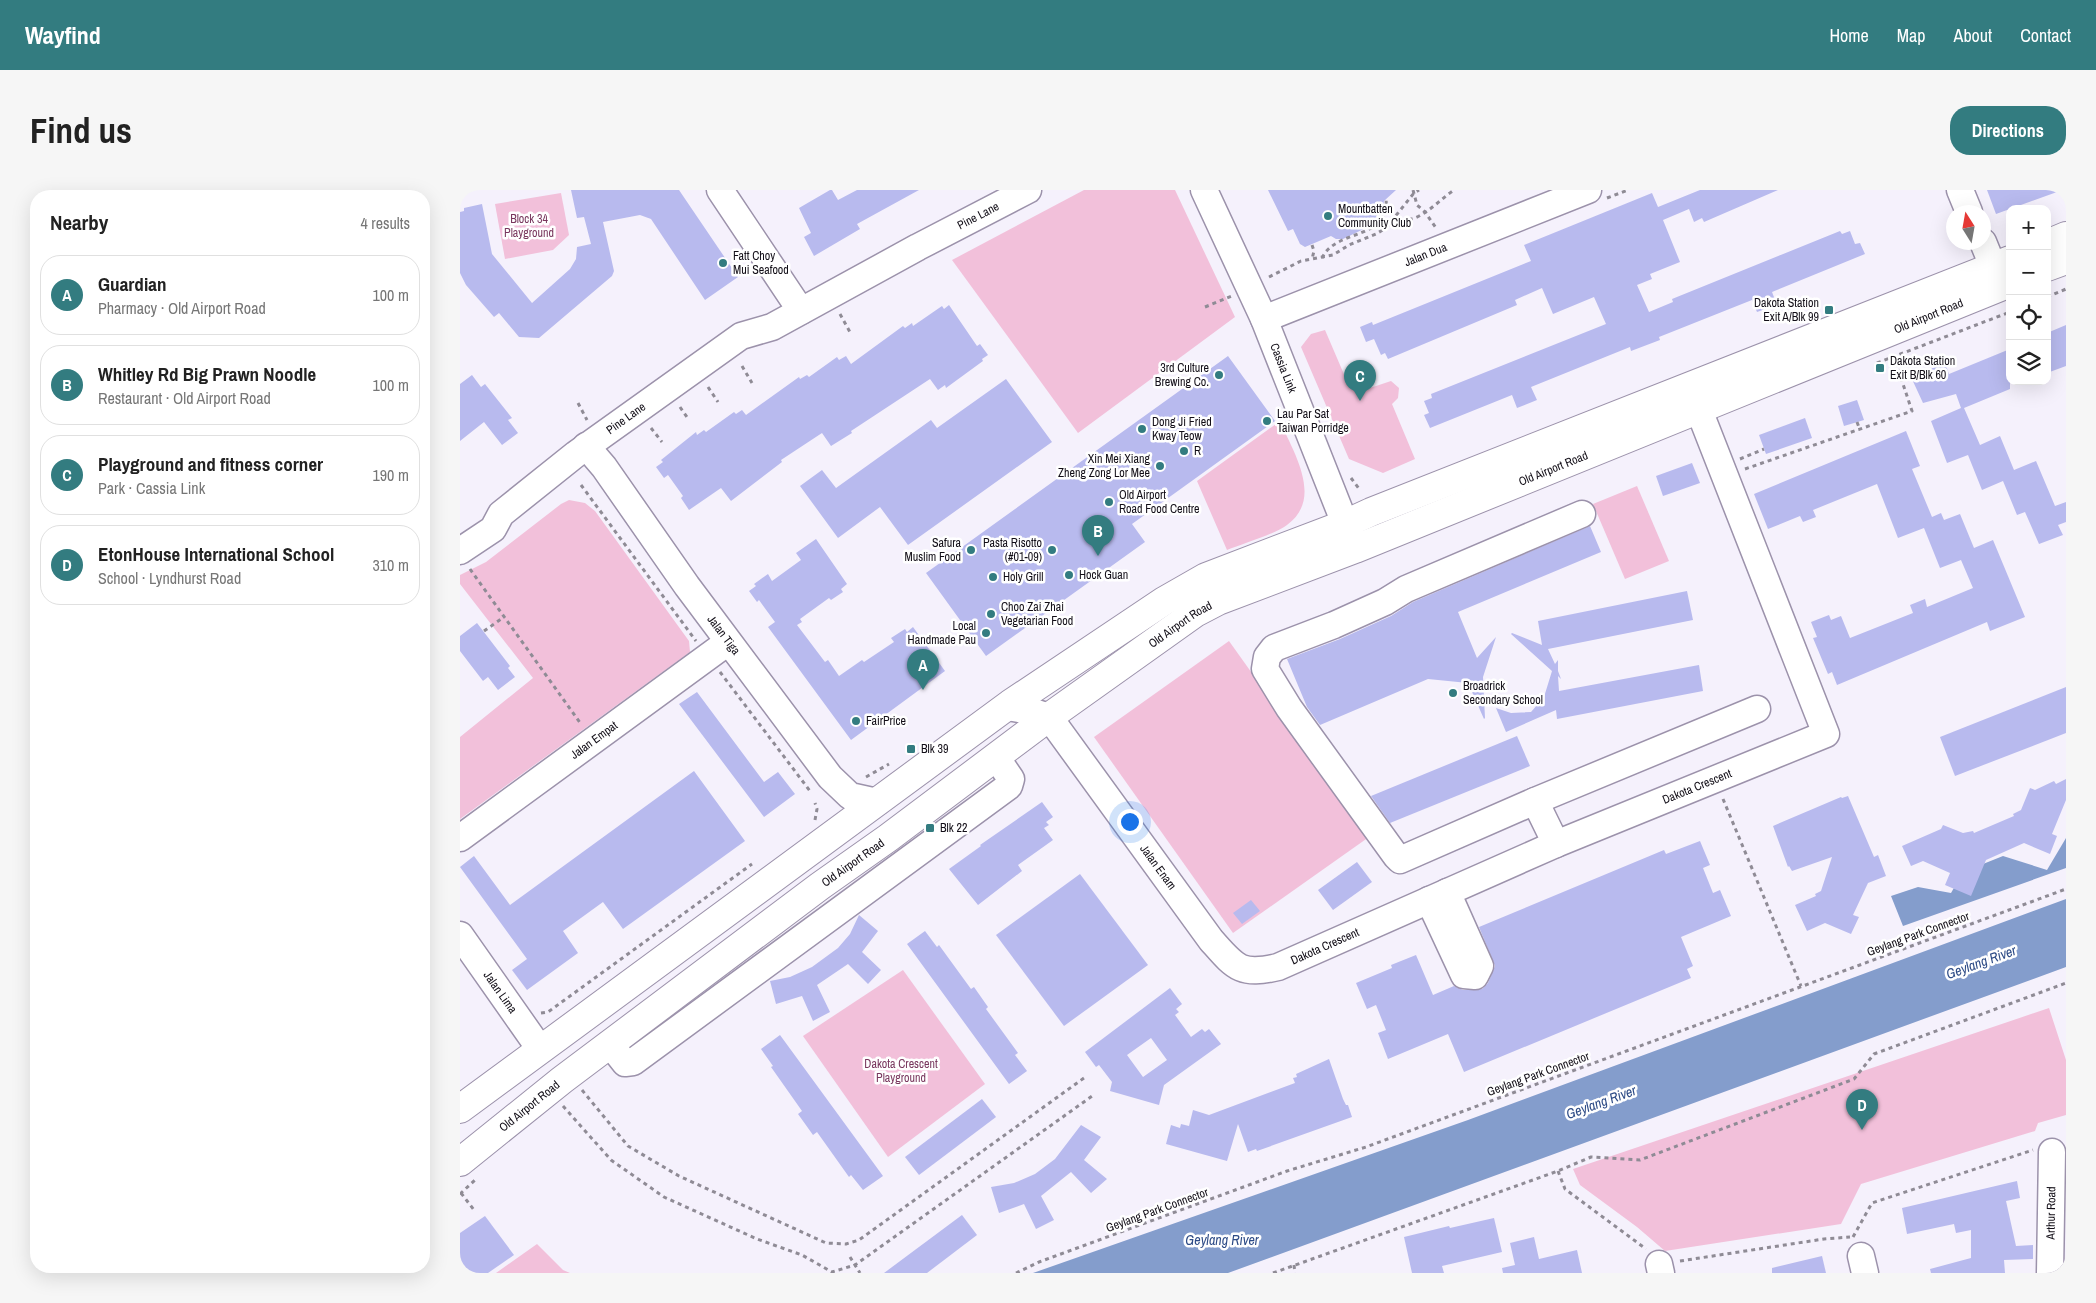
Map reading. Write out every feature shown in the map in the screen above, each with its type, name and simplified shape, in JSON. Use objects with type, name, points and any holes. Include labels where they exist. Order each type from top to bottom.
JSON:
[{"type":"main road","points":[[2051,242],[2066,236]]},
{"type":"main road","points":[[2051,266],[2066,260]]},
{"type":"main road","name":"Old Airport Road","points":[[460,1162],[610,1044],[1049,717],[1195,612],[1218,601],[1355,549],[1699,410],[1999,268]]},
{"type":"main road","name":"Old Airport Road","points":[[461,1108],[1007,707],[1164,601],[1206,577],[1999,268]]},
{"type":"street","points":[[720,190],[800,312]]},
{"type":"street","name":"Pine Lane","points":[[464,559],[493,529],[506,528],[587,451],[752,349],[772,327],[918,247],[1028,190]]},
{"type":"street","name":"Cassia Link","points":[[1204,190],[1264,319],[1355,549]]},
{"type":"street","points":[[1960,190],[1966,205]]},
{"type":"street","name":"Jalan Dua","points":[[1264,319],[1560,196]]},
{"type":"street","name":"Dakota Crescent","points":[[1247,971],[1261,971],[1278,967],[1556,844],[1826,734],[1699,410]]},
{"type":"street","name":"Jalan Tiga","points":[[587,451],[604,467],[681,590],[820,784],[835,807],[840,830]]},
{"type":"street","points":[[1582,514],[1406,589],[1386,602],[1334,625],[1274,648],[1267,657],[1265,669],[1289,708],[1400,860],[1535,801],[1757,709]]},
{"type":"street","name":"Jalan Tiga","points":[[722,646],[830,777],[850,796],[878,802]]},
{"type":"street","name":"Jalan Empat","points":[[460,838],[722,646]]},
{"type":"street","points":[[1007,707],[1031,711],[1049,717]]},
{"type":"street","name":"Jalan Enam","points":[[1049,717],[1211,940],[1228,960],[1247,971]]},
{"type":"street","points":[[1535,801],[1556,844]]},
{"type":"street","points":[[1438,896],[1484,958]]},
{"type":"street","name":"Jalan Lima","points":[[460,935],[540,1049]]},
{"type":"street","name":"Arthur Road","points":[[2050,1273],[2058,1221],[2052,1152]]},
{"type":"path","points":[[1269,277],[1301,261],[1333,255],[1349,245],[1376,234],[1386,228],[1413,192],[1419,190]]},
{"type":"path","points":[[1393,219],[1405,220],[1426,212],[1452,190]]},
{"type":"path","points":[[1413,192],[1417,205],[1426,212],[1437,229]]},
{"type":"path","points":[[1322,258],[1330,248],[1377,224],[1384,217],[1387,208],[1386,198]]},
{"type":"path","points":[[1312,245],[1314,251],[1312,259]]},
{"type":"path","points":[[2051,295],[2066,289]]},
{"type":"path","points":[[1205,307],[1232,296]]},
{"type":"path","points":[[1876,363],[2006,314]]},
{"type":"path","points":[[843,319],[852,334]]},
{"type":"path","points":[[1742,470],[1912,411],[1894,357]]},
{"type":"path","points":[[742,366],[752,383]]},
{"type":"path","points":[[708,387],[718,402]]},
{"type":"path","points":[[578,403],[587,451]]},
{"type":"path","points":[[680,407],[689,420]]},
{"type":"path","points":[[1857,422],[1860,430]]},
{"type":"path","points":[[651,428],[662,442]]},
{"type":"path","points":[[1732,462],[1764,449]]},
{"type":"path","points":[[464,559],[593,740]]},
{"type":"path","points":[[484,631],[504,617]]},
{"type":"path","points":[[1721,794],[1801,986]]},
{"type":"path","points":[[814,821],[818,809],[815,804]]},
{"type":"path","points":[[519,1019],[548,1012],[759,859]]},
{"type":"path","name":"Geylang Park Connector","points":[[1016,1273],[1039,1262],[1288,1170],[1366,1147],[2066,889]]},
{"type":"path","points":[[1273,1273],[1558,1171],[1592,1157],[1640,1160],[1854,1079],[1874,1054],[2066,983]]},
{"type":"path","points":[[578,1086],[628,1146],[679,1176],[826,1243],[846,1244],[860,1240],[1084,1078]]},
{"type":"path","points":[[560,1102],[611,1160],[664,1197],[756,1239],[802,1255],[832,1272],[855,1265],[1094,1094]]},
{"type":"path","points":[[1558,1171],[1566,1189],[1642,1244],[1660,1268],[1824,1240],[1853,1237],[1872,1203],[2029,1150],[2052,1152]]},
{"type":"path","points":[[461,1193],[474,1210]]},
{"type":"path","points":[[850,1257],[860,1273]]},
{"type":"path","points":[[1294,1265],[1295,1273]]},
{"type":"green space","points":[[1084,190],[1175,190],[1235,317],[1078,433],[952,260]]},
{"type":"green space","name":"Block 34 Playground","points":[[561,193],[569,235],[553,250],[505,259],[495,204]]},
{"type":"green space","points":[[1325,330],[1349,386],[1364,381],[1367,389],[1391,381],[1399,388],[1398,398],[1392,404],[1415,459],[1383,473],[1349,459],[1301,347],[1311,334]]},
{"type":"green space","points":[[1280,421],[1298,460],[1302,474],[1303,502],[1298,514],[1287,525],[1267,535],[1227,550],[1197,481]]},
{"type":"green space","points":[[1637,486],[1669,561],[1625,579],[1593,504]]},
{"type":"green space","points":[[569,500],[585,503],[595,511],[689,641],[690,652],[460,819],[460,737],[533,678],[460,584],[460,575],[486,562],[561,504]]},
{"type":"green space","points":[[1229,641],[1369,837],[1233,933],[1094,737]]},
{"type":"green space","name":"Dakota Crescent Playground","points":[[903,970],[985,1084],[888,1157],[803,1036]]},
{"type":"green space","points":[[2049,1008],[2066,1060],[2066,1115],[2038,1123],[2035,1131],[1861,1184],[1841,1224],[1665,1251],[1637,1227],[1580,1185],[1573,1169]]},
{"type":"green space","points":[[537,1244],[563,1270],[570,1273],[496,1273]]},
{"type":"water","points":[[2066,838],[2066,868],[1903,926],[1891,896],[1918,887],[1951,893],[1963,872],[2003,856],[2047,870]]},
{"type":"water","name":"Geylang River","points":[[2066,899],[2066,967],[1228,1273],[1033,1273],[1468,1120]]},
{"type":"building","points":[[571,190],[679,190],[738,277],[705,300],[651,219],[640,215],[603,222],[614,271],[612,276],[539,338],[519,337],[499,313],[494,317],[466,285],[460,273],[460,212],[464,211],[464,208],[482,204],[492,254],[532,303],[570,269],[576,259],[577,247],[591,244],[584,217],[577,218]]},
{"type":"building","points":[[832,190],[838,200],[857,190],[919,190],[857,224],[860,229],[814,256],[804,237],[811,233],[799,208]]},
{"type":"building","name":"Mountbatten Community Club","points":[[1268,190],[1396,190],[1384,201],[1382,210],[1376,216],[1377,220],[1372,225],[1343,239],[1336,239],[1331,236],[1305,247],[1300,244],[1293,229],[1288,231]]},
{"type":"building","points":[[1700,190],[1778,190],[1704,222],[1702,218],[1694,222],[1689,209],[1663,220],[1680,262],[1650,274],[1652,279],[1637,285],[1649,312],[1673,302],[1672,299],[1840,231],[1842,234],[1850,231],[1855,244],[1860,243],[1865,254],[1772,292],[1777,305],[1757,312],[1752,300],[1659,337],[1660,340],[1631,351],[1630,347],[1531,387],[1537,400],[1517,408],[1512,395],[1430,428],[1424,415],[1429,413],[1424,401],[1432,398],[1431,394],[1606,324],[1594,297],[1553,314],[1542,288],[1515,300],[1517,305],[1388,359],[1385,353],[1381,355],[1374,339],[1366,342],[1360,327],[1372,322],[1373,325],[1531,261],[1524,245],[1652,193],[1658,207]]},
{"type":"building","points":[[1987,190],[2057,190],[2057,192],[2021,205],[2006,205],[2006,210],[1996,214]]},
{"type":"building","points":[[949,305],[977,346],[980,344],[988,355],[982,359],[983,361],[946,388],[945,385],[938,390],[930,379],[831,446],[822,433],[781,460],[782,462],[731,501],[721,488],[689,510],[681,498],[683,496],[668,475],[664,478],[656,467],[663,462],[661,460],[696,432],[697,435],[704,430],[706,432],[734,412],[736,414],[742,410],[746,415],[799,377],[800,379],[807,375],[809,377],[837,357],[839,360],[846,356],[851,364],[903,326],[905,328],[912,323],[913,326],[942,306],[944,309]]},
{"type":"building","points":[[2066,325],[2066,366],[2051,372],[2051,340],[2051,331]]},
{"type":"building","points":[[2006,351],[2006,385],[2010,385],[2010,389],[1964,408],[1980,445],[2000,436],[2014,470],[2036,461],[2055,506],[2066,502],[2066,522],[2058,525],[2063,535],[2039,544],[2025,512],[2017,515],[2003,481],[1982,490],[1968,455],[1947,463],[1931,421],[1961,408],[1956,394],[1923,403],[1911,377],[1945,363],[1949,374]]},
{"type":"building","points":[[1228,356],[1275,421],[1132,524],[1145,542],[986,656],[926,573]]},
{"type":"building","points":[[472,375],[481,387],[485,384],[512,418],[508,420],[518,433],[502,445],[484,422],[460,441],[460,384]]},
{"type":"building","points":[[1006,379],[1052,442],[908,545],[880,507],[838,538],[800,486],[822,470],[836,488],[931,420],[937,428]]},
{"type":"building","points":[[1857,400],[1864,420],[1844,426],[1838,406]]},
{"type":"building","points":[[1805,418],[1812,438],[1766,454],[1759,435]]},
{"type":"building","points":[[1906,431],[1920,466],[1912,469],[1932,517],[1941,513],[1944,520],[1960,514],[1974,548],[1993,540],[2025,617],[1990,631],[1987,622],[1837,685],[1832,672],[1828,674],[1813,638],[1817,637],[1811,622],[1829,615],[1831,620],[1841,616],[1850,638],[1913,613],[1910,605],[1925,599],[1927,607],[1973,588],[1961,560],[1940,568],[1924,528],[1898,538],[1877,484],[1813,510],[1816,517],[1803,522],[1800,516],[1768,529],[1754,494]]},
{"type":"building","points":[[1692,463],[1700,483],[1663,496],[1656,476]]},
{"type":"building","points":[[1590,526],[1601,552],[1458,612],[1477,658],[1496,637],[1483,677],[1484,719],[1468,683],[1428,679],[1320,725],[1307,707],[1287,659],[1340,639],[1391,616],[1413,602]]},
{"type":"building","points":[[816,539],[847,584],[841,589],[843,592],[831,600],[829,598],[800,619],[802,622],[797,625],[825,662],[828,660],[839,676],[862,660],[864,662],[894,642],[891,638],[905,629],[907,632],[913,627],[945,671],[851,740],[768,627],[775,622],[759,600],[757,602],[749,591],[756,586],[754,584],[768,574],[772,581],[801,560],[796,553]]},
{"type":"building","points":[[1687,591],[1693,620],[1548,649],[1555,664],[1558,660],[1558,671],[1561,679],[1558,676],[1559,691],[1699,665],[1703,691],[1557,719],[1556,710],[1506,732],[1496,708],[1511,713],[1531,712],[1544,697],[1552,671],[1512,633],[1542,645],[1538,621]]},
{"type":"building","points":[[477,623],[510,666],[508,668],[515,677],[498,690],[488,677],[483,681],[460,651],[460,636]]},
{"type":"building","points":[[2066,687],[2066,733],[1955,776],[1940,737]]},
{"type":"building","points":[[697,692],[764,782],[778,772],[795,794],[764,817],[679,704]]},
{"type":"building","points":[[1517,736],[1530,766],[1390,823],[1371,796]]},
{"type":"building","points":[[694,771],[745,841],[623,929],[603,902],[563,931],[578,953],[527,990],[512,970],[527,959],[460,867],[474,856],[510,905]]},
{"type":"building","points":[[2066,779],[2066,800],[2052,834],[2057,836],[2050,854],[2024,843],[1986,860],[1971,896],[1945,885],[1950,873],[1923,861],[1911,866],[1902,846],[1941,829],[1943,825],[1963,833],[1973,831],[1974,833],[2014,816],[2013,814],[2021,810],[2030,788],[2035,790],[2054,781],[2056,784]]},
{"type":"building","points":[[1848,796],[1874,857],[1878,855],[1886,876],[1868,883],[1853,915],[1859,917],[1851,934],[1825,923],[1807,931],[1795,905],[1816,896],[1815,894],[1821,891],[1832,857],[1792,871],[1788,867],[1773,826],[1841,797]]},
{"type":"building","points":[[1042,802],[1053,817],[1046,822],[1049,825],[1044,828],[1053,840],[1018,865],[1022,871],[978,905],[949,869]]},
{"type":"building","points":[[1700,841],[1710,865],[1703,868],[1713,893],[1720,890],[1731,916],[1681,937],[1693,966],[1687,969],[1691,978],[1464,1072],[1448,1034],[1388,1059],[1378,1033],[1386,1030],[1376,1005],[1367,1009],[1356,983],[1392,968],[1391,965],[1416,955],[1433,995],[1454,986],[1463,990],[1482,989],[1488,983],[1495,966],[1479,927],[1664,850],[1666,854]]},
{"type":"building","points":[[1357,862],[1372,882],[1333,910],[1318,890]]},
{"type":"building","points":[[1080,874],[1148,965],[1064,1026],[996,935]]},
{"type":"building","points":[[1251,900],[1260,911],[1242,924],[1233,913]]},
{"type":"building","points":[[859,915],[878,931],[862,952],[881,970],[868,984],[848,964],[817,985],[830,1012],[813,1021],[802,996],[776,1004],[770,981],[790,977],[812,967],[838,948],[850,934]]},
{"type":"building","points":[[925,931],[937,947],[939,945],[971,989],[974,987],[988,1007],[986,1009],[1018,1053],[1015,1055],[1027,1071],[1009,1084],[907,944]]},
{"type":"building","points":[[1170,988],[1182,1004],[1176,1009],[1179,1012],[1175,1015],[1191,1037],[1202,1029],[1205,1032],[1209,1029],[1221,1044],[1164,1085],[1159,1105],[1110,1091],[1112,1082],[1099,1065],[1096,1067],[1085,1052]],"holes":[[[1151,1038],[1167,1060],[1143,1077],[1127,1055]]]},
{"type":"building","points":[[780,1035],[883,1176],[863,1190],[851,1175],[849,1177],[817,1132],[813,1135],[798,1114],[802,1111],[771,1067],[773,1066],[761,1049]]},
{"type":"building","points":[[1329,1059],[1343,1099],[1346,1105],[1348,1105],[1352,1117],[1257,1151],[1256,1149],[1248,1152],[1238,1124],[1227,1161],[1166,1144],[1171,1125],[1180,1128],[1181,1124],[1189,1126],[1193,1110],[1209,1115],[1295,1083],[1293,1078],[1297,1077],[1296,1074]]},
{"type":"building","points":[[982,1099],[996,1117],[919,1175],[905,1157]]},
{"type":"building","points":[[1081,1125],[1101,1137],[1084,1160],[1107,1179],[1091,1193],[1071,1172],[1041,1196],[1054,1220],[1036,1229],[1024,1204],[999,1213],[991,1187],[1014,1183],[1035,1174],[1055,1159]]},
{"type":"building","points":[[2017,1181],[2020,1198],[2006,1201],[2016,1246],[2033,1245],[2033,1259],[2004,1260],[2005,1273],[1931,1273],[1930,1269],[1971,1258],[1971,1230],[1956,1233],[1954,1224],[1907,1234],[1902,1208]]},
{"type":"building","points":[[962,1215],[977,1235],[927,1273],[884,1273]]},
{"type":"building","points":[[485,1216],[514,1255],[488,1273],[460,1273],[460,1233]]},
{"type":"building","points":[[1494,1218],[1502,1252],[1442,1266],[1444,1273],[1412,1273],[1404,1237]]},
{"type":"building","points":[[1534,1237],[1539,1259],[1577,1250],[1582,1273],[1503,1273],[1502,1268],[1515,1265],[1510,1243]]},
{"type":"building","points":[[1822,1256],[1826,1273],[1772,1273],[1772,1268]]},
{"type":"place","name":"Mountbatten Community Club","points":[[1328,216]]},
{"type":"place","name":"Fatt Choy Mui Seafood","points":[[723,263]]},
{"type":"place","name":"Dakota Station Exit A/Blk 99","points":[[1829,310]]},
{"type":"place","name":"Dakota Station Exit B/Blk 60","points":[[1880,368]]},
{"type":"place","name":"3rd Culture Brewing Co.","points":[[1219,375]]},
{"type":"place","name":"Playground and fitness corner","points":[[1360,401]]},
{"type":"place","name":"Lau Par Sat Taiwan Porridge","points":[[1267,421]]},
{"type":"place","name":"Dong Ji Fried Kway Teow","points":[[1142,429]]},
{"type":"place","name":"R","points":[[1184,451]]},
{"type":"place","name":"Xin Mei Xiang Zheng Zong Lor Mee","points":[[1160,466]]},
{"type":"place","name":"Old Airport Road Food Centre","points":[[1109,502]]},
{"type":"place","name":"Safura Muslim Food","points":[[971,550]]},
{"type":"place","name":"Pasta Risotto (#01-09)","points":[[1052,550]]},
{"type":"place","name":"Whitley Rd Big Prawn Noodle","points":[[1098,556]]},
{"type":"place","name":"Hock Guan","points":[[1069,575]]},
{"type":"place","name":"Holy Grill","points":[[993,577]]},
{"type":"place","name":"Choo Zai Zhai Vegetarian Food","points":[[991,614]]},
{"type":"place","name":"Local Handmade Pau","points":[[986,633]]},
{"type":"place","name":"Guardian","points":[[923,690]]},
{"type":"place","name":"Broadrick Secondary School","points":[[1453,693]]},
{"type":"place","name":"FairPrice","points":[[856,721]]},
{"type":"place","name":"Blk 39","points":[[911,749]]},
{"type":"place","name":"Blk 22","points":[[930,828]]},
{"type":"place","name":"EtonHouse International School","points":[[1862,1130]]}]
